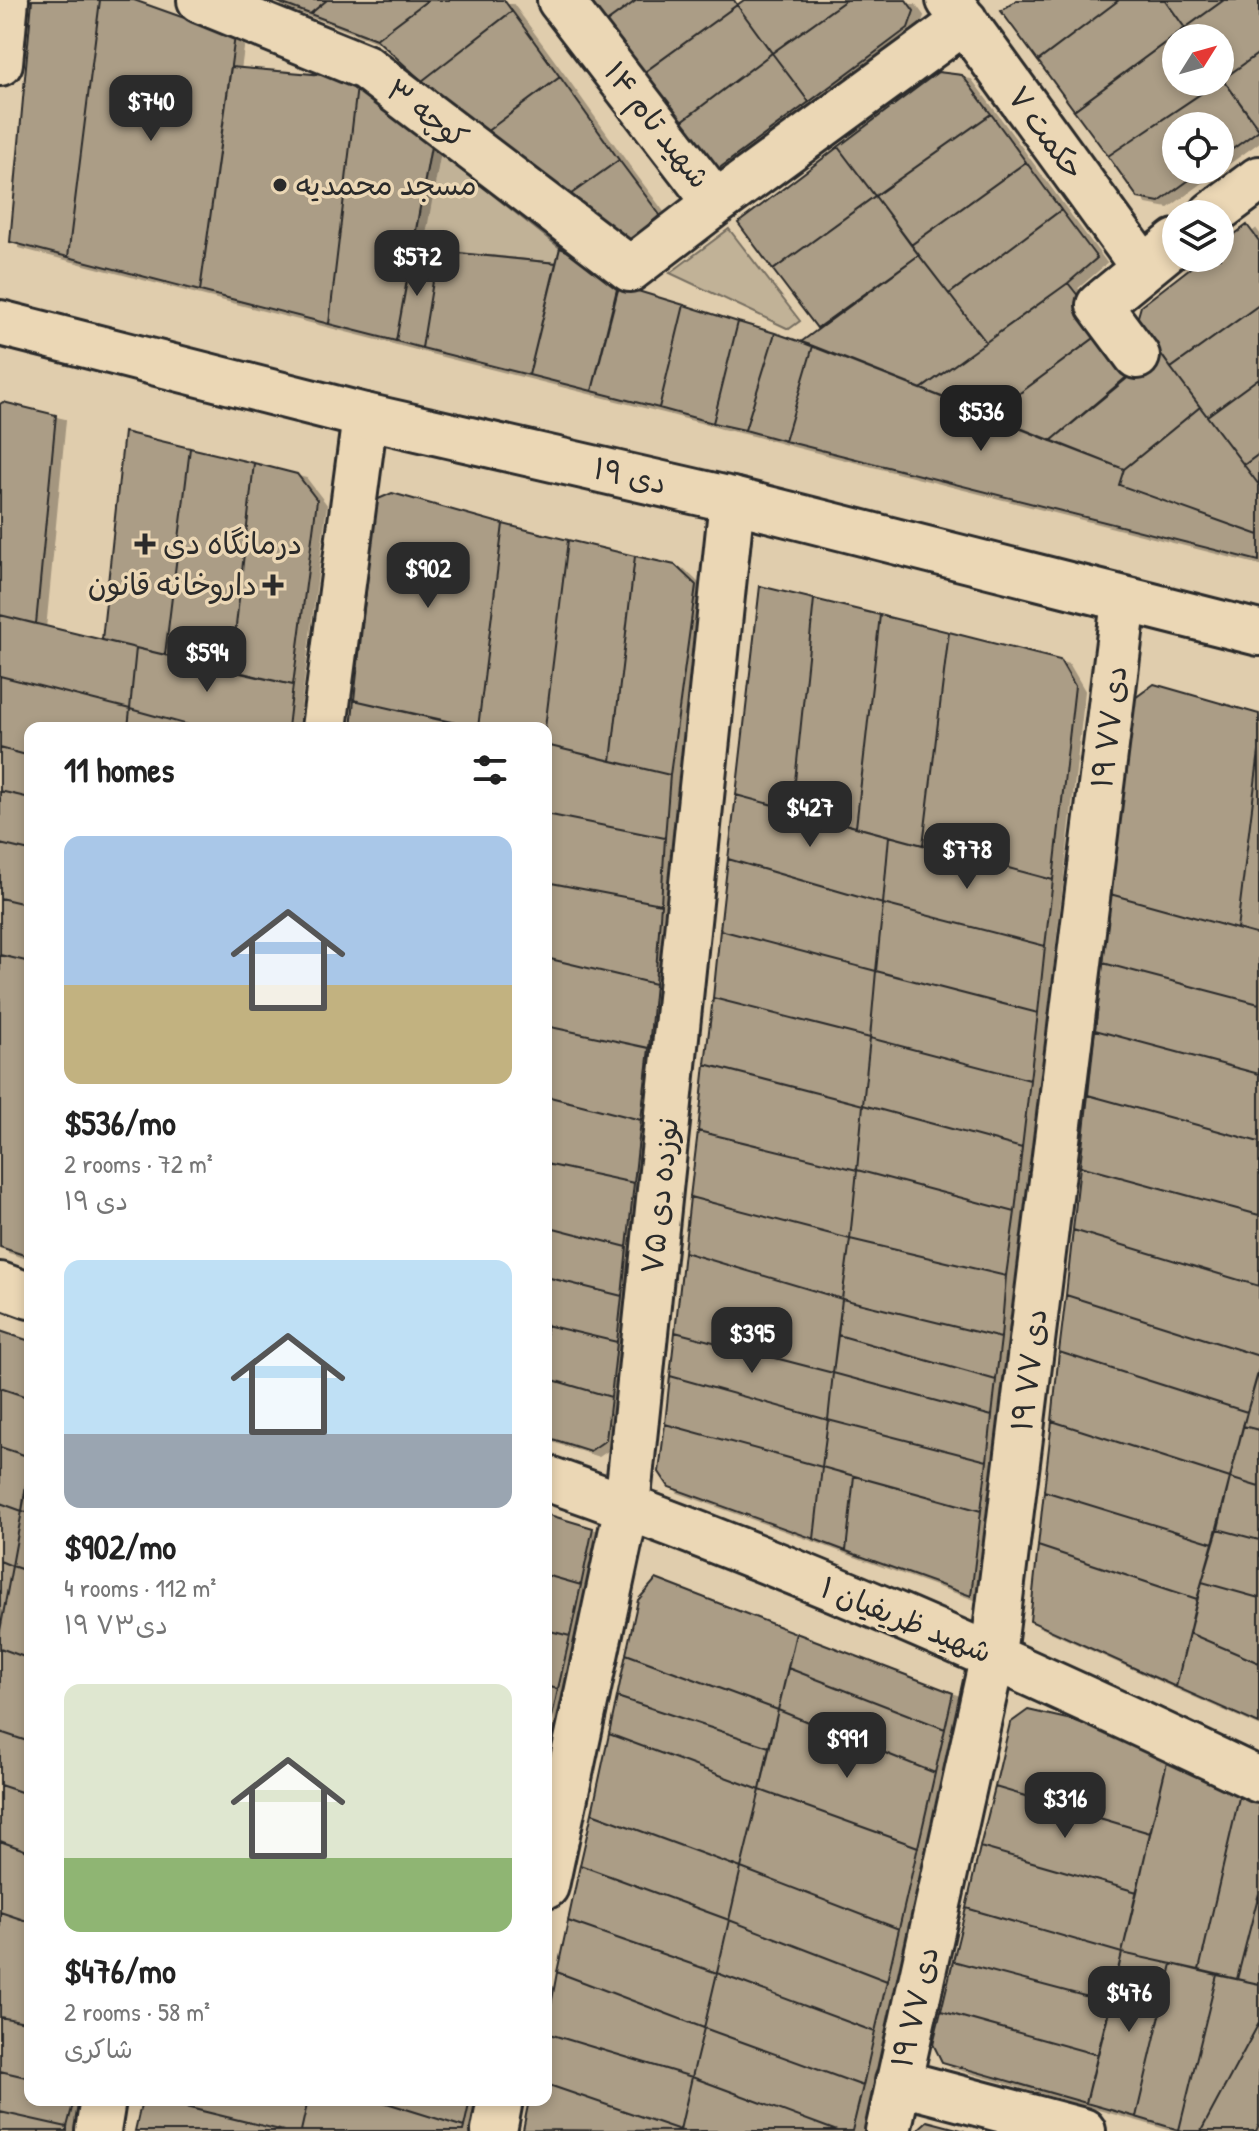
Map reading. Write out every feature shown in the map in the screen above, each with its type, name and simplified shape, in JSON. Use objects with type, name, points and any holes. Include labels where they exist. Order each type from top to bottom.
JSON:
[{"type":"street","points":[[0,63],[6,0]]},
{"type":"street","name":"کوچه ۳","points":[[200,0],[365,67],[630,269]]},
{"type":"street","name":"شهید تام ۱۴","points":[[560,0],[716,203],[630,269]]},
{"type":"street","points":[[716,203],[957,11]]},
{"type":"street","name":"حکمت ۷","points":[[957,11],[1160,254]]},
{"type":"street","points":[[1137,356],[1099,305],[1160,254]]},
{"type":"street","name":"۱۹ دی","points":[[0,323],[365,416],[732,500],[1259,633]]},
{"type":"street","points":[[325,722],[365,416]]},
{"type":"street","name":"نوزده دی ۷۵","points":[[552,1858],[627,1506],[732,500]]},
{"type":"street","name":"۱۹ دی ۷۷","points":[[888,2131],[993,1655],[1124,601]]},
{"type":"street","points":[[0,1285],[24,1294]]},
{"type":"street","name":"شهید ظریفیان ۱","points":[[552,1480],[627,1506],[993,1655],[1259,1780]]},
{"type":"street","points":[[898,2082],[1083,2131]]},
{"type":"street","points":[[98,2131],[102,2106]]},
{"type":"street","points":[[494,2131],[499,2106]]},
{"type":"shaded area","points":[[431,146],[560,248],[556,263],[413,248]]},
{"type":"shaded area","points":[[729,229],[800,321],[789,329],[670,273]]},
{"type":"building","points":[[32,0],[100,0],[68,257],[10,242]]},
{"type":"building","points":[[100,0],[134,0],[235,36],[200,291],[68,257]]},
{"type":"building","points":[[272,0],[327,0],[310,14]]},
{"type":"building","points":[[327,0],[428,0],[376,39],[310,14]]},
{"type":"building","points":[[428,0],[504,0],[512,11],[422,81],[376,39]]},
{"type":"building","points":[[562,0],[637,0],[587,36]]},
{"type":"building","points":[[637,0],[734,0],[737,5],[624,87],[587,36]]},
{"type":"building","points":[[744,0],[846,0],[772,53],[737,5]]},
{"type":"building","points":[[846,0],[906,0],[914,11],[908,28],[809,102],[772,53]]},
{"type":"building","points":[[1017,0],[1119,0],[1038,61],[1001,11]]},
{"type":"building","points":[[1119,0],[1165,0],[1182,24],[1162,24],[1162,45],[1074,110],[1038,61]]},
{"type":"building","points":[[1165,0],[1224,0],[1191,24],[1182,24]]},
{"type":"building","points":[[1224,0],[1259,0],[1259,53],[1234,71],[1234,24],[1191,24]]},
{"type":"building","points":[[737,5],[772,53],[661,137],[624,87]]},
{"type":"building","points":[[512,11],[560,77],[482,135],[422,81]]},
{"type":"building","points":[[1162,45],[1162,96],[1197,96],[1173,112],[1162,112],[1162,120],[1108,156],[1074,110]]},
{"type":"building","points":[[772,53],[809,102],[706,178],[661,137]]},
{"type":"building","points":[[1259,53],[1259,129],[1234,94],[1234,71]]},
{"type":"building","name":"مسجد محمدیه","points":[[231,67],[358,78],[329,324],[200,291]]},
{"type":"building","points":[[938,72],[962,75],[991,114],[875,196],[838,147]]},
{"type":"building","points":[[560,77],[619,160],[557,204],[482,135]]},
{"type":"building","points":[[358,78],[431,146],[396,341],[329,324]]},
{"type":"building","points":[[1234,95],[1259,130],[1234,148],[1234,112],[1174,112],[1198,96]]},
{"type":"building","points":[[991,114],[1026,162],[911,245],[875,196]]},
{"type":"building","points":[[1162,120],[1162,184],[1184,184],[1159,202],[1138,198],[1108,156]]},
{"type":"building","points":[[838,147],[875,196],[773,270],[738,223]]},
{"type":"building","points":[[619,160],[660,215],[630,241],[557,204]]},
{"type":"building","points":[[1026,162],[1061,210],[949,294],[911,245]]},
{"type":"building","points":[[875,196],[919,255],[817,328],[773,270]]},
{"type":"building","points":[[1061,210],[1097,258],[1068,283],[986,342],[949,294]]},
{"type":"building","points":[[1247,225],[1259,241],[1259,305],[1171,368],[1137,320],[1141,306],[1185,272],[1234,272],[1234,235]]},
{"type":"building","points":[[413,248],[438,251],[422,348],[396,341]]},
{"type":"building","points":[[560,248],[622,274],[592,391],[529,375]]},
{"type":"building","points":[[438,251],[556,263],[529,375],[422,348]]},
{"type":"building","points":[[919,255],[986,342],[921,389],[801,342]]},
{"type":"building","points":[[1068,283],[1105,330],[989,416],[921,389]]},
{"type":"building","points":[[618,285],[684,305],[659,408],[592,391]]},
{"type":"building","points":[[684,305],[738,322],[713,423],[659,408]]},
{"type":"building","points":[[1259,305],[1259,378],[1207,416],[1171,368]]},
{"type":"building","points":[[738,322],[775,333],[745,430],[713,423]]},
{"type":"building","points":[[1105,330],[1136,369],[1051,441],[989,416]]},
{"type":"building","points":[[775,333],[813,346],[785,441],[745,430]]},
{"type":"building","points":[[813,346],[1124,469],[1119,485],[1259,535],[1259,561],[785,441]]},
{"type":"building","points":[[1159,352],[1200,407],[1124,469],[1051,441]]},
{"type":"building","points":[[1259,378],[1259,454],[1244,465],[1207,416]]},
{"type":"building","points":[[3,402],[56,415],[36,624],[0,615],[0,404]]},
{"type":"building","points":[[1200,407],[1259,485],[1259,535],[1119,485],[1124,469]]},
{"type":"building","name":"درمانگاه دی","points":[[124,432],[190,448],[165,655],[102,640]]},
{"type":"building","points":[[190,448],[254,463],[231,671],[165,655]]},
{"type":"building","points":[[1259,454],[1259,485],[1244,465]]},
{"type":"building","name":"داروخانه قانون","points":[[254,463],[297,474],[317,500],[293,685],[231,671]]},
{"type":"building","points":[[392,493],[503,524],[479,722],[451,722],[354,700],[376,500]]},
{"type":"building","points":[[503,524],[568,540],[546,722],[479,722]]},
{"type":"building","points":[[568,540],[635,556],[611,761],[552,746],[552,722],[546,722]]},
{"type":"building","points":[[635,556],[675,565],[696,585],[670,775],[611,761]]},
{"type":"building","points":[[760,586],[814,599],[792,810],[736,795]]},
{"type":"building","points":[[814,599],[880,615],[856,827],[792,810]]},
{"type":"building","points":[[0,615],[136,648],[130,709],[0,676]]},
{"type":"building","points":[[880,615],[949,632],[923,845],[856,827]]},
{"type":"building","points":[[949,632],[1060,660],[1075,686],[1053,880],[923,845]]},
{"type":"building","points":[[136,648],[293,685],[289,722],[177,722],[130,709]]},
{"type":"building","points":[[0,676],[130,709],[129,722],[24,722],[24,754],[0,748]]},
{"type":"building","points":[[1154,684],[1259,714],[1259,751],[1237,929],[1110,894],[1131,701]]},
{"type":"building","points":[[354,700],[448,722],[352,722]]},
{"type":"building","points":[[130,709],[177,722],[129,722]]},
{"type":"building","points":[[552,746],[670,775],[665,838],[552,815]]},
{"type":"building","points":[[0,748],[24,754],[24,797],[0,791]]},
{"type":"building","points":[[1259,751],[1259,935],[1237,929]]},
{"type":"building","points":[[0,791],[24,797],[24,850],[0,844]]},
{"type":"building","points":[[736,795],[889,836],[883,904],[728,859]]},
{"type":"building","points":[[552,815],[665,838],[661,904],[552,883]]},
{"type":"building","points":[[889,836],[1053,880],[1045,946],[883,904]]},
{"type":"building","points":[[0,844],[24,850],[24,904],[0,898]]},
{"type":"building","points":[[728,859],[883,904],[876,971],[720,930]]},
{"type":"building","points":[[552,883],[661,904],[655,984],[552,959]]},
{"type":"building","points":[[1110,894],[1259,935],[1259,1004],[1103,963]]},
{"type":"building","points":[[0,898],[24,904],[24,961],[0,955]]},
{"type":"building","points":[[883,904],[1045,946],[1038,1013],[876,971]]},
{"type":"building","points":[[720,930],[876,971],[870,1038],[713,998]]},
{"type":"building","points":[[0,955],[24,961],[24,1255],[0,1247]]},
{"type":"building","points":[[552,959],[655,984],[649,1048],[552,1027]]},
{"type":"building","points":[[1103,963],[1259,1004],[1259,1074],[1095,1030]]},
{"type":"building","points":[[876,971],[1038,1013],[1030,1080],[870,1038]]},
{"type":"building","points":[[713,998],[870,1038],[863,1105],[705,1064]]},
{"type":"building","points":[[552,1027],[649,1048],[641,1120],[552,1098]]},
{"type":"building","points":[[1095,1030],[1259,1074],[1259,1142],[1088,1095]]},
{"type":"building","points":[[870,1038],[1030,1080],[1022,1148],[863,1105]]},
{"type":"building","points":[[705,1064],[863,1105],[857,1170],[698,1131]]},
{"type":"building","points":[[1088,1095],[1259,1142],[1259,1215],[1080,1166]]},
{"type":"building","points":[[552,1098],[641,1120],[634,1183],[552,1165]]},
{"type":"building","points":[[863,1105],[1022,1148],[1015,1212],[857,1170]]},
{"type":"building","points":[[698,1131],[857,1170],[850,1239],[690,1197]]},
{"type":"building","points":[[552,1165],[634,1183],[627,1247],[552,1228]]},
{"type":"building","points":[[1080,1166],[1259,1215],[1259,1286],[1073,1230]]},
{"type":"building","points":[[857,1170],[1015,1212],[1006,1276],[850,1239]]},
{"type":"building","points":[[690,1197],[850,1239],[842,1299],[684,1252]]},
{"type":"building","points":[[552,1228],[627,1247],[622,1296],[552,1278]]},
{"type":"building","points":[[1073,1230],[1259,1286],[1259,1356],[1066,1295]]},
{"type":"building","points":[[850,1239],[1006,1276],[1001,1338],[842,1299]]},
{"type":"building","points":[[684,1252],[842,1299],[833,1373],[675,1332]]},
{"type":"building","points":[[552,1278],[622,1296],[617,1342],[552,1326]]},
{"type":"building","points":[[1066,1295],[1259,1356],[1259,1369],[1247,1412],[1059,1352]]},
{"type":"building","points":[[842,1299],[1001,1338],[996,1380],[838,1335]]},
{"type":"building","points":[[552,1326],[617,1342],[611,1397],[552,1380]]},
{"type":"building","points":[[0,1331],[24,1339],[24,1396],[0,1388]]},
{"type":"building","points":[[675,1332],[833,1373],[828,1420],[670,1376]]},
{"type":"building","points":[[838,1335],[996,1380],[992,1416],[833,1373]]},
{"type":"building","points":[[1059,1352],[1247,1412],[1230,1478],[1052,1421]]},
{"type":"building","points":[[833,1373],[992,1416],[987,1461],[828,1420]]},
{"type":"building","points":[[1259,1374],[1259,1430],[1243,1426]]},
{"type":"building","points":[[670,1376],[828,1420],[822,1467],[665,1424]]},
{"type":"building","points":[[552,1380],[611,1397],[606,1440],[590,1451],[552,1439]]},
{"type":"building","points":[[0,1388],[24,1396],[24,1455],[0,1447]]},
{"type":"building","points":[[828,1420],[987,1461],[981,1511],[822,1467]]},
{"type":"building","points":[[1052,1421],[1230,1478],[1213,1543],[1044,1491]]},
{"type":"building","points":[[665,1424],[822,1467],[814,1539],[669,1487],[659,1472]]},
{"type":"building","points":[[1243,1426],[1259,1430],[1259,1487],[1230,1478]]},
{"type":"building","points":[[0,1447],[24,1455],[24,1498],[22,1511],[0,1503]]},
{"type":"building","points":[[822,1467],[854,1476],[846,1551],[814,1539]]},
{"type":"building","points":[[854,1476],[981,1511],[971,1596],[846,1551]]},
{"type":"building","points":[[1230,1478],[1259,1487],[1259,1540],[1218,1529]]},
{"type":"building","points":[[1044,1491],[1213,1543],[1197,1599],[1038,1546]]},
{"type":"building","points":[[0,1503],[22,1511],[12,1566],[0,1561]]},
{"type":"building","points":[[22,1511],[24,1570],[12,1566]]},
{"type":"building","points":[[552,1516],[593,1528],[581,1585],[552,1577]]},
{"type":"building","points":[[1218,1529],[1259,1540],[1259,1598],[1202,1582]]},
{"type":"building","points":[[1038,1546],[1197,1599],[1176,1687],[1030,1621]]},
{"type":"building","points":[[0,1561],[12,1566],[0,1631]]},
{"type":"building","points":[[12,1566],[24,1570],[24,1657],[0,1648],[0,1631]]},
{"type":"building","points":[[552,1577],[581,1585],[570,1636],[552,1632]]},
{"type":"building","points":[[656,1579],[796,1633],[778,1710],[626,1654],[638,1600]]},
{"type":"building","points":[[1202,1582],[1259,1598],[1259,1663],[1189,1633]]},
{"type":"building","points":[[552,1632],[570,1636],[558,1689],[552,1688]]},
{"type":"building","points":[[796,1633],[953,1693],[945,1729],[788,1668]]},
{"type":"building","points":[[1189,1633],[1259,1663],[1259,1724],[1176,1687]]},
{"type":"building","points":[[0,1648],[24,1657],[24,1740],[0,1732]]},
{"type":"building","points":[[626,1654],[778,1710],[769,1747],[617,1697]]},
{"type":"building","points":[[788,1668],[945,1729],[935,1773],[778,1710]]},
{"type":"building","points":[[552,1688],[558,1689],[552,1717]]},
{"type":"building","points":[[617,1697],[769,1747],[760,1790],[609,1734]]},
{"type":"building","points":[[778,1710],[935,1773],[918,1847],[760,1790]]},
{"type":"building","points":[[1028,1710],[1089,1724],[1168,1758],[1150,1833],[995,1787],[1010,1723]]},
{"type":"building","points":[[0,1732],[24,1740],[24,1793],[0,1785]]},
{"type":"building","points":[[609,1734],[760,1790],[741,1868],[592,1813]]},
{"type":"building","points":[[1168,1758],[1241,1789],[1199,1970],[1122,1953]]},
{"type":"building","points":[[0,1785],[24,1793],[24,1850],[0,1841]]},
{"type":"building","points":[[995,1787],[1150,1833],[1137,1892],[980,1847]]},
{"type":"building","points":[[1241,1789],[1259,1797],[1259,1893],[1237,1979],[1199,1970]]},
{"type":"building","points":[[760,1790],[918,1847],[899,1929],[741,1868]]},
{"type":"building","points":[[592,1813],[741,1868],[729,1920],[580,1865]]},
{"type":"building","points":[[0,1841],[24,1850],[24,1920],[0,1912]]},
{"type":"building","points":[[980,1847],[1137,1892],[1122,1953],[966,1908]]},
{"type":"building","points":[[580,1865],[729,1920],[717,1973],[568,1921]]},
{"type":"building","points":[[741,1868],[899,1929],[887,1981],[729,1920]]},
{"type":"building","points":[[1259,1893],[1259,1984],[1237,1979]]},
{"type":"building","points":[[966,1908],[1122,1953],[1111,2003],[953,1961]]},
{"type":"building","points":[[0,1912],[24,1920],[24,2022],[0,2017]]},
{"type":"building","points":[[729,1920],[887,1981],[875,2032],[717,1973]]},
{"type":"building","points":[[568,1921],[717,1973],[704,2028],[557,1972]]},
{"type":"building","points":[[1122,1953],[1172,1964],[1136,2117],[1086,2103]]},
{"type":"building","points":[[953,1961],[1111,2003],[1098,2055],[941,2011]]},
{"type":"building","points":[[1172,1964],[1217,1975],[1179,2130],[1136,2117]]},
{"type":"building","points":[[557,1972],[704,2028],[692,2077],[552,2035],[552,2000]]},
{"type":"building","points":[[717,1973],[875,2032],[863,2086],[704,2028]]},
{"type":"building","points":[[1217,1975],[1259,1984],[1259,2023],[1201,2131],[1179,2130]]},
{"type":"building","points":[[941,2011],[1098,2055],[1086,2103],[942,2062],[933,2044]]},
{"type":"building","points":[[0,2017],[24,2022],[24,2077],[0,2071]]},
{"type":"building","points":[[1259,2023],[1259,2125],[1256,2131],[1201,2131]]},
{"type":"building","points":[[704,2028],[863,2086],[852,2131],[837,2131],[692,2077]]},
{"type":"building","points":[[552,2035],[692,2077],[680,2130],[552,2086]]},
{"type":"building","points":[[0,2071],[24,2077],[24,2106],[72,2106],[67,2127],[0,2112]]},
{"type":"building","points":[[692,2077],[837,2131],[682,2131]]},
{"type":"building","points":[[552,2086],[680,2131],[523,2130],[528,2106],[552,2106]]},
{"type":"building","points":[[141,2106],[182,2106],[284,2131],[135,2131]]},
{"type":"building","points":[[182,2106],[307,2106],[301,2131],[284,2131]]},
{"type":"building","points":[[307,2106],[396,2106],[464,2127],[463,2131],[301,2131]]},
{"type":"building","points":[[396,2106],[469,2106],[464,2127]]},
{"type":"building","points":[[0,2112],[67,2127],[67,2131],[0,2131]]},
{"type":"building","points":[[927,2121],[965,2131],[916,2131]]},
{"type":"place","name":"مسجد محمدیه","points":[[280,185]]},
{"type":"place","name":"درمانگاه دی","points":[[145,544]]},
{"type":"place","name":"داروخانه قانون","points":[[273,585]]}]
